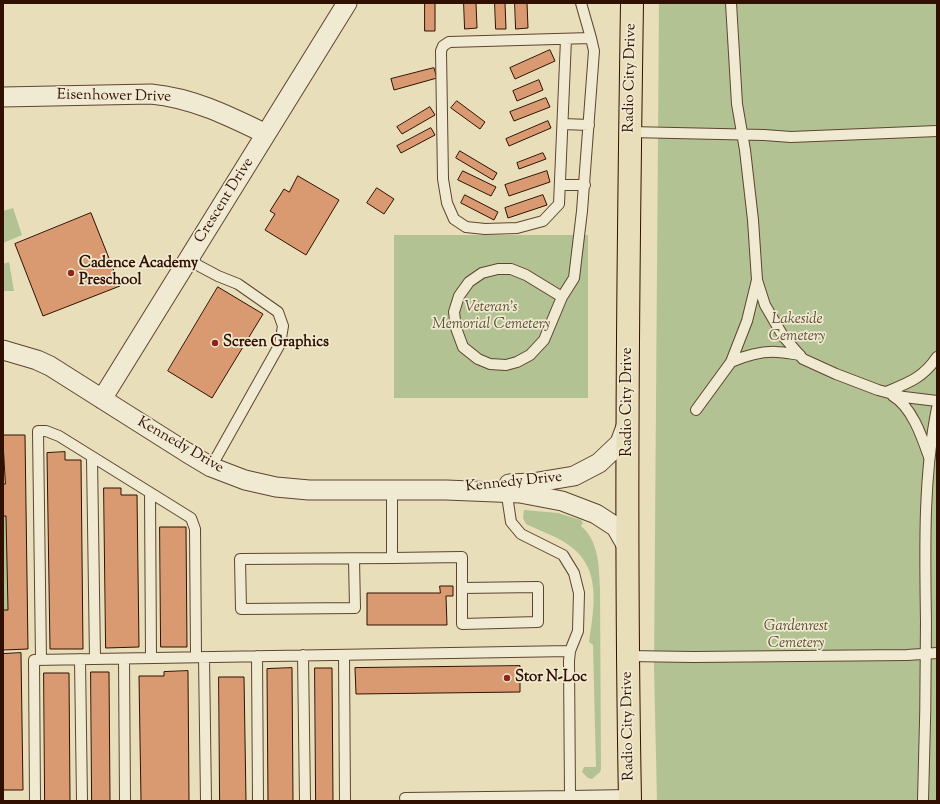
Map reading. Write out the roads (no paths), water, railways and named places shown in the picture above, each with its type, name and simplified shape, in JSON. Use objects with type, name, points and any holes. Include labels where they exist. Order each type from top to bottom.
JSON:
[{"type":"main road","name":"Radio City Drive","points":[[630,798],[628,656],[628,421],[632,3]]},
{"type":"street","name":"Crescent Drive","points":[[102,399],[347,3]]},
{"type":"street","name":"Eisenhower Drive","points":[[3,96],[151,94],[169,96],[198,104],[266,134]]},
{"type":"street","name":"Kennedy Drive","points":[[3,350],[44,363],[64,374],[212,467],[245,480],[276,487],[308,490],[506,489],[574,476],[599,463],[620,443],[628,421]]},
{"type":"street","name":"Kennedy Drive","points":[[506,489],[562,501],[596,514],[616,527],[628,548]]},
{"type":"lane","points":[[562,297],[526,275],[511,269],[498,268],[482,273],[469,282],[459,296],[454,312],[456,328],[463,347],[478,359],[490,364],[506,365],[517,362],[530,355],[544,340],[562,297],[574,278],[585,185],[594,51],[581,3]]},
{"type":"lane","points":[[731,3],[737,104],[753,220],[757,280],[765,305],[783,336],[803,360],[886,392],[904,397],[937,401]]},
{"type":"lane","points":[[566,39],[559,204],[543,221],[517,228],[485,229],[466,227],[454,219],[446,203],[443,179],[441,51],[443,46],[449,42],[591,38]]},
{"type":"lane","points":[[563,124],[589,125]]},
{"type":"lane","points":[[630,132],[742,134],[791,138],[937,131]]},
{"type":"lane","points":[[560,185],[585,185]]},
{"type":"lane","points":[[188,260],[218,276],[238,284],[278,312],[283,326],[280,344],[212,467]]},
{"type":"lane","points":[[696,410],[731,362],[747,320],[757,280]]},
{"type":"lane","points":[[731,362],[759,353],[777,352],[800,355]]},
{"type":"lane","points":[[886,392],[919,376],[929,368],[937,357]]},
{"type":"lane","points":[[886,392],[898,399],[905,408],[918,428],[929,458]]},
{"type":"lane","points":[[923,801],[926,654],[925,569],[929,458],[937,408]]},
{"type":"lane","points":[[41,660],[38,431],[46,431],[60,436],[191,518],[195,530],[206,801]]},
{"type":"lane","points":[[92,457],[95,659]]},
{"type":"lane","points":[[506,489],[511,522],[521,534],[563,555],[574,573],[579,593],[578,631],[570,651],[569,661],[570,796]]},
{"type":"lane","points":[[392,490],[392,558]]},
{"type":"lane","points":[[150,493],[150,658]]},
{"type":"lane","points":[[354,559],[355,608],[241,608],[240,559],[462,557],[462,588],[462,624],[538,622],[538,587],[462,588]]},
{"type":"lane","points":[[35,801],[34,660],[570,651]]},
{"type":"lane","points":[[628,656],[693,657],[937,653]]},
{"type":"lane","points":[[302,655],[305,801]]},
{"type":"lane","points":[[344,655],[345,801]]},
{"type":"lane","points":[[257,656],[258,801]]},
{"type":"lane","points":[[80,659],[82,801]]},
{"type":"lane","points":[[124,659],[125,801]]},
{"type":"lane","points":[[405,798],[570,796],[630,798]]},
{"type":"place","name":"Cadence Academy Preschool","points":[[71,273]]},
{"type":"place","name":"Screen Graphics","points":[[215,343]]},
{"type":"place","name":"Stor N-Loc","points":[[507,678]]},
{"type":"park label","name":"Veteran's Memorial Cemetery","points":[[491,316]]},
{"type":"park label","name":"Lakeside Cemetery","points":[[797,328]]},
{"type":"park label","name":"Gardenrest Cemetery","points":[[796,636]]}]
